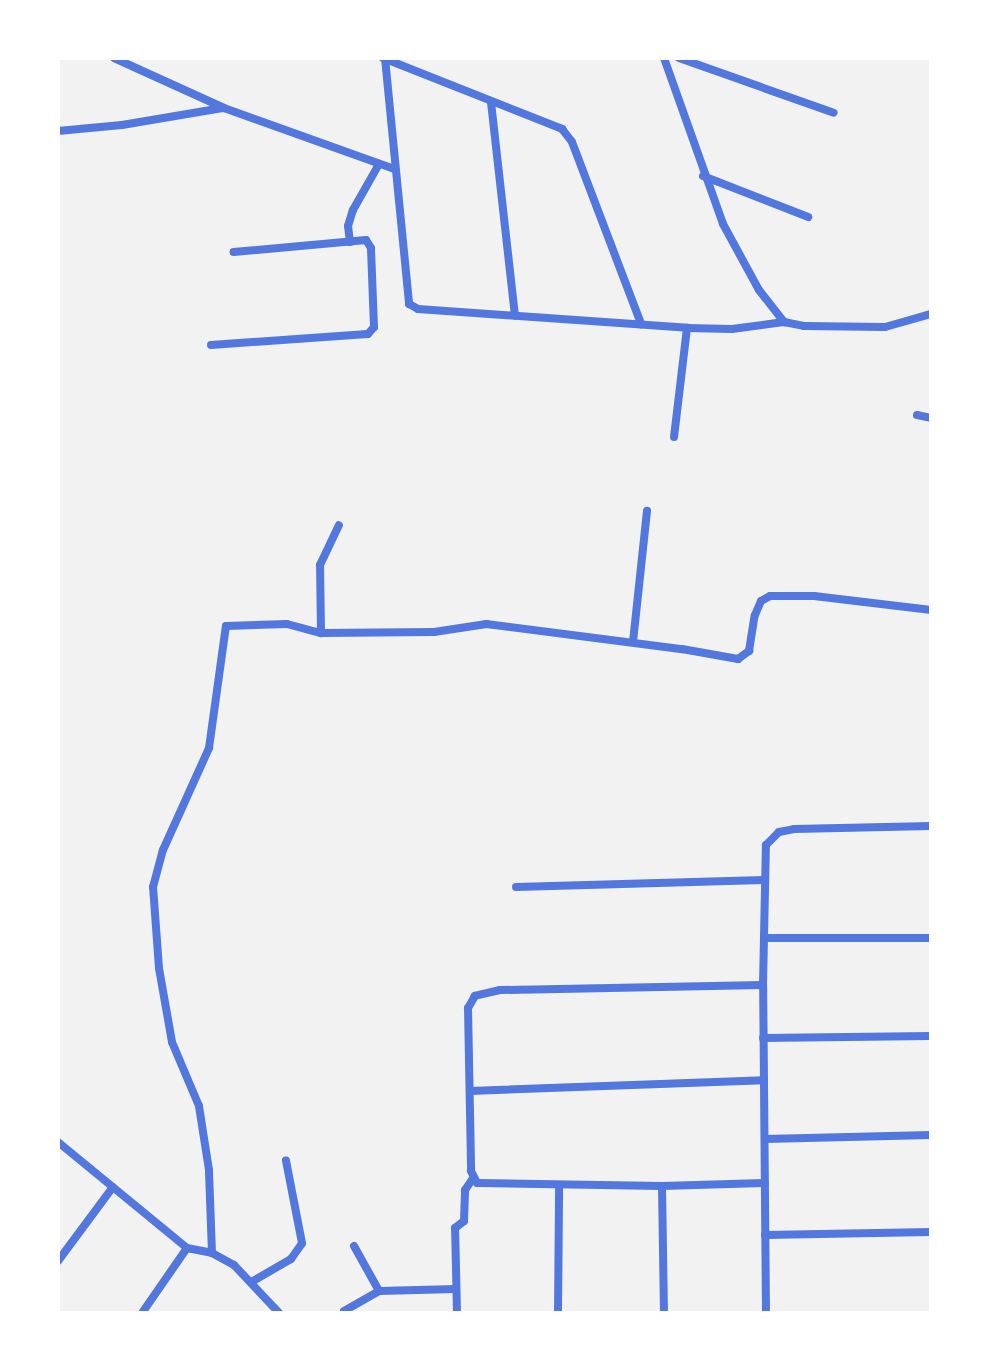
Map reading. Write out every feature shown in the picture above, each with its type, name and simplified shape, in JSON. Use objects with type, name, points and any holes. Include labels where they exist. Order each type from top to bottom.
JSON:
[{"type":"street","points":[[114,58],[224,108],[394,169]]},
{"type":"street","points":[[641,324],[572,142],[562,129],[384,58],[409,304],[418,309],[687,328],[732,329],[784,322],[804,326],[885,327],[906,324],[931,314]]},
{"type":"street","points":[[664,58],[703,176],[739,256],[784,322]]},
{"type":"street","points":[[679,58],[834,113]]},
{"type":"street","points":[[491,102],[515,316]]},
{"type":"street","points":[[58,131],[122,125],[224,108]]},
{"type":"street","points":[[350,242],[348,226],[353,210],[379,164]]},
{"type":"street","points":[[703,176],[808,217]]},
{"type":"street","points":[[211,345],[368,334],[374,327],[371,248],[366,240],[234,252]]},
{"type":"street","points":[[674,437],[687,328]]},
{"type":"street","points":[[917,415],[931,418]]},
{"type":"street","points":[[633,642],[647,511]]},
{"type":"street","points":[[321,633],[320,565],[339,525]]},
{"type":"street","points":[[212,1253],[209,1170],[199,1106],[172,1042],[159,968],[153,887],[163,850],[209,748],[226,626],[287,624],[321,633],[434,632],[486,624],[738,659],[749,651],[761,601],[780,594],[931,610]]},
{"type":"street","points":[[766,1313],[763,985],[766,845],[779,832],[794,829],[931,826]]},
{"type":"street","points":[[516,887],[764,880]]},
{"type":"street","points":[[764,938],[931,938]]},
{"type":"street","points":[[457,1313],[455,1228],[464,1221],[465,1190],[473,1178],[468,1008],[475,996],[487,991],[763,985]]},
{"type":"street","points":[[763,1038],[931,1036]]},
{"type":"street","points":[[470,1091],[764,1080]]},
{"type":"street","points":[[765,1139],[931,1135]]},
{"type":"street","points":[[58,1142],[187,1248],[212,1253],[253,1281],[279,1313]]},
{"type":"street","points":[[253,1281],[291,1259],[302,1243],[286,1161]]},
{"type":"street","points":[[473,1178],[483,1184],[559,1186],[765,1183]]},
{"type":"street","points":[[558,1313],[559,1186]]},
{"type":"street","points":[[662,1186],[664,1313]]},
{"type":"street","points":[[58,1261],[113,1187]]},
{"type":"street","points":[[765,1235],[931,1232]]},
{"type":"street","points":[[354,1246],[379,1291]]},
{"type":"street","points":[[142,1313],[187,1248]]},
{"type":"street","points":[[344,1311],[379,1291],[456,1289]]}]
